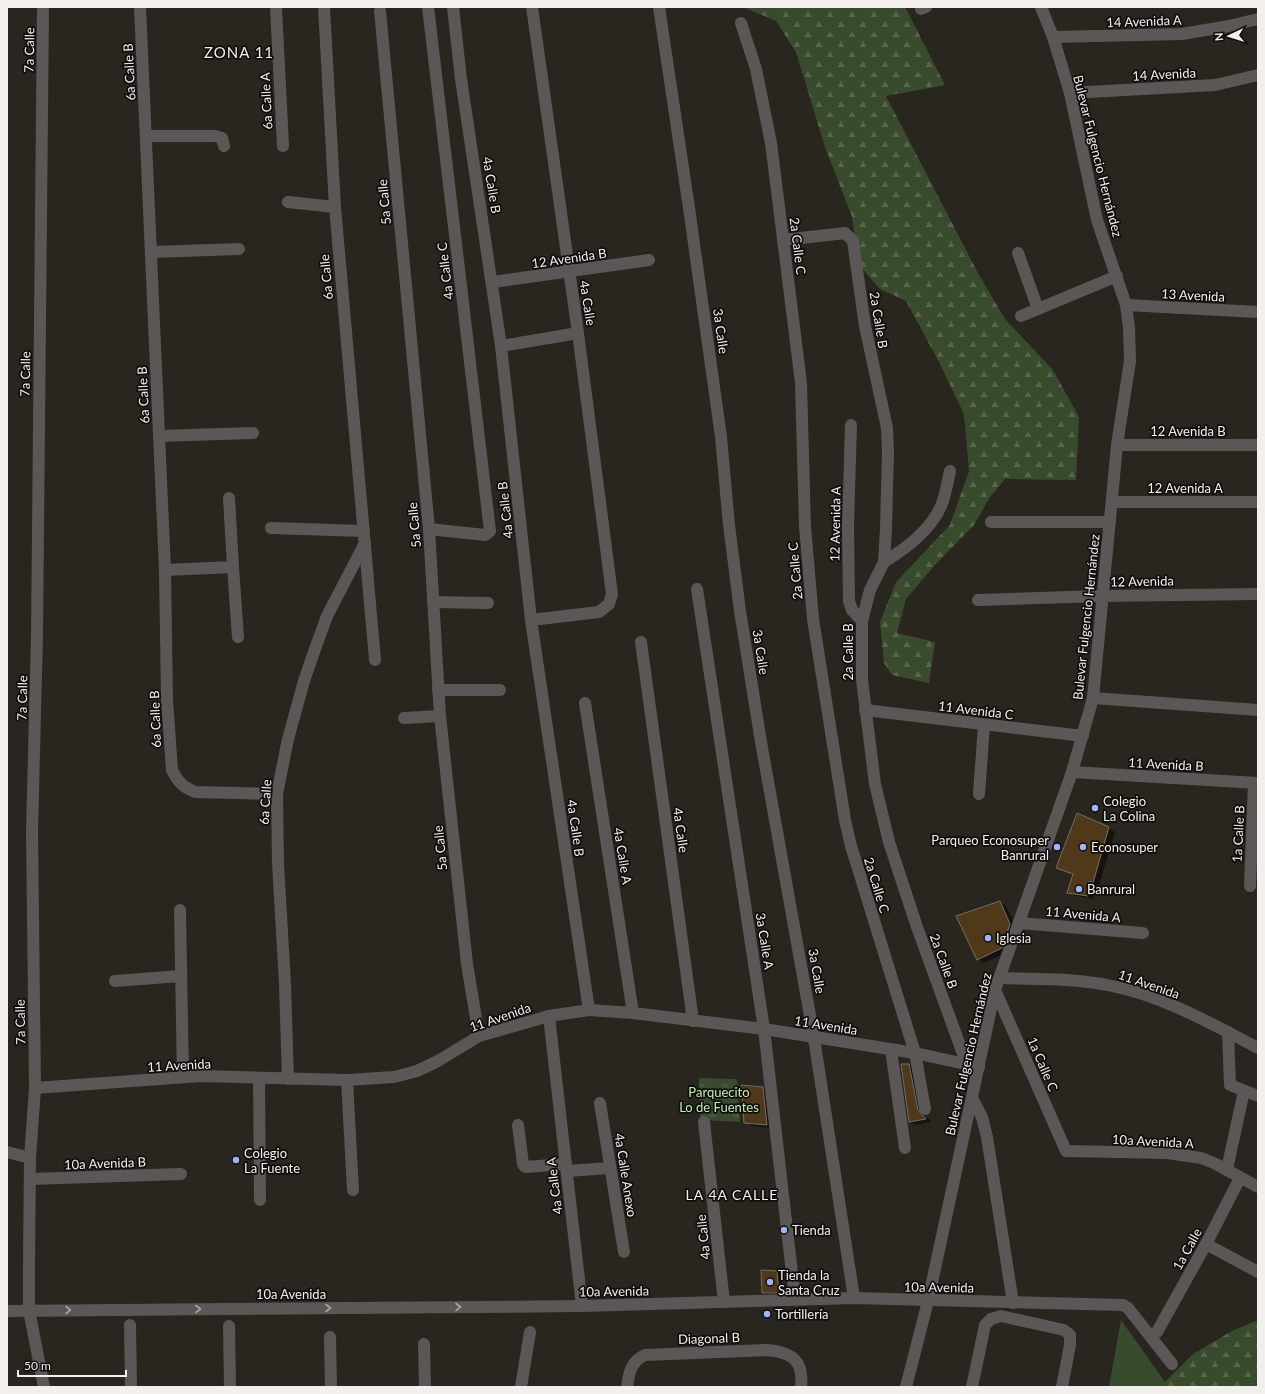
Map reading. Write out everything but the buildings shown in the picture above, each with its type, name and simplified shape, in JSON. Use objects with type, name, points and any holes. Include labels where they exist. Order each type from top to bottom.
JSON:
[{"type":"street","name":"7a Calle","points":[[43,7],[37,636],[32,831],[35,1088],[30,1158],[29,1310],[44,1387]]},
{"type":"street","name":"6a Calle B","points":[[140,7],[165,570],[170,759],[172,770],[177,781],[184,788],[195,792],[277,794]]},
{"type":"street","name":"6a Calle A","points":[[276,7],[283,146]]},
{"type":"street","name":"6a Calle","points":[[324,7],[335,208],[366,543],[375,660]]},
{"type":"street","name":"4a Calle C","points":[[428,7],[490,531],[485,535],[429,529]]},
{"type":"street","name":"4a Calle B","points":[[452,7],[461,79],[493,282],[531,620],[589,1010]]},
{"type":"street","name":"4a Calle","points":[[531,620],[599,612],[609,604],[612,594],[578,333],[568,273],[532,7]]},
{"type":"street","name":"3a Calle","points":[[659,7],[687,192],[721,436],[729,525],[740,611],[762,750],[814,1038],[854,1298]]},
{"type":"street","name":"Bulevar Fulgencio Hernández","points":[[906,1387],[928,1301],[972,1098],[973,1066],[999,978],[1072,772],[1093,698],[1117,445],[1130,361],[1129,328],[1126,305],[1097,220],[1070,93],[1042,7]]},
{"type":"street","name":"5a Calle","points":[[380,11],[429,529],[440,716],[467,964],[479,1036]]},
{"type":"street","name":"14 Avenida A","points":[[1053,37],[1182,34],[1229,26],[1258,19]]},
{"type":"street","name":"2a Calle C","points":[[741,23],[756,69],[771,143],[801,383],[805,526],[813,618],[845,820],[851,846],[915,1053],[925,1109]]},
{"type":"street","name":"14 Avenida","points":[[1070,93],[1215,86],[1258,75]]},
{"type":"street","points":[[146,136],[215,136],[222,138],[224,146]]},
{"type":"street","points":[[288,202],[335,208]]},
{"type":"street","name":"2a Calle B","points":[[783,240],[845,233],[852,241],[865,326],[887,428],[886,528],[884,562],[870,590],[862,620],[862,680],[875,784],[881,813],[917,927],[973,1066]]},
{"type":"street","points":[[151,252],[239,249]]},
{"type":"street","points":[[1018,253],[1038,309]]},
{"type":"street","name":"12 Avenida B","points":[[493,282],[568,273],[649,260]]},
{"type":"street","points":[[1021,316],[1117,276]]},
{"type":"street","name":"13 Avenida","points":[[1126,305],[1258,312]]},
{"type":"street","points":[[501,346],[578,333]]},
{"type":"street","name":"12 Avenida A","points":[[852,425],[848,526],[849,601],[852,610],[862,620]]},
{"type":"street","points":[[159,436],[253,433]]},
{"type":"street","name":"12 Avenida B","points":[[1117,445],[1258,445]]},
{"type":"street","points":[[884,562],[909,545],[928,526],[943,502],[950,471]]},
{"type":"street","points":[[229,498],[238,637]]},
{"type":"street","name":"12 Avenida A","points":[[1112,502],[1258,502]]},
{"type":"street","points":[[991,522],[1110,522]]},
{"type":"street","points":[[271,528],[364,530]]},
{"type":"street","name":"6a Calle","points":[[288,1079],[285,984],[278,871],[277,794],[288,739],[304,680],[327,616],[366,543]]},
{"type":"street","points":[[165,570],[233,567]]},
{"type":"street","name":"3a Calle A","points":[[697,589],[764,1030],[796,1299]]},
{"type":"street","name":"12 Avenida","points":[[978,600],[1102,596],[1258,594]]},
{"type":"street","points":[[433,602],[488,603]]},
{"type":"street","name":"4a Calle","points":[[641,642],[693,1021]]},
{"type":"street","points":[[438,690],[500,690]]},
{"type":"street","points":[[1093,698],[1258,710]]},
{"type":"street","name":"4a Calle A","points":[[585,703],[633,1013]]},
{"type":"street","name":"11 Avenida C","points":[[865,710],[1083,736]]},
{"type":"street","points":[[404,718],[440,716]]},
{"type":"street","points":[[979,794],[984,725]]},
{"type":"street","name":"11 Avenida B","points":[[1072,772],[1256,783]]},
{"type":"street","name":"1a Calle B","points":[[1250,886],[1256,783]]},
{"type":"street","points":[[180,910],[183,1077]]},
{"type":"street","name":"11 Avenida A","points":[[1019,923],[1143,933]]},
{"type":"street","points":[[115,981],[181,976]]},
{"type":"street","name":"11 Avenida","points":[[999,978],[1071,980],[1114,986],[1165,1003],[1228,1032],[1258,1048]]},
{"type":"street","name":"1a Calle C","points":[[996,990],[1064,1148]]},
{"type":"street","name":"11 Avenida","points":[[35,1088],[106,1084],[183,1077],[347,1080],[394,1077],[410,1074],[438,1061],[479,1036],[549,1016],[589,1010],[633,1013],[764,1030],[915,1053],[973,1066]]},
{"type":"street","name":"4a Calle A","points":[[549,1016],[582,1306]]},
{"type":"street","points":[[1228,1032],[1230,1085],[1258,1096]]},
{"type":"street","points":[[891,1050],[905,1148]]},
{"type":"street","points":[[259,1078],[260,1200]]},
{"type":"street","points":[[347,1080],[354,1190]]},
{"type":"street","points":[[1226,1170],[1244,1091]]},
{"type":"street","points":[[972,1098],[982,1117],[987,1137],[1014,1303]]},
{"type":"street","name":"4a Calle Anexo","points":[[600,1103],[624,1252]]},
{"type":"street","name":"4a Calle","points":[[704,1122],[724,1302]]},
{"type":"street","points":[[518,1125],[523,1164],[525,1167],[610,1168]]},
{"type":"street","name":"10a Avenida A","points":[[1064,1148],[1069,1151],[1184,1155],[1208,1160],[1258,1187]]},
{"type":"street","points":[[7,1152],[30,1158]]},
{"type":"street","name":"10a Avenida B","points":[[30,1179],[181,1174]]},
{"type":"street","name":"1a Calle","points":[[1157,1332],[1206,1244],[1240,1178]]},
{"type":"street","points":[[1206,1244],[1258,1272]]},
{"type":"street","name":"10a Avenida","points":[[29,1310],[582,1306],[854,1298],[1123,1305],[1128,1308],[1172,1364]]},
{"type":"street","points":[[7,1311],[29,1310]]},
{"type":"street","points":[[972,1387],[985,1325],[991,1319],[1001,1316],[1064,1330],[1070,1335],[1070,1345],[1062,1387]]},
{"type":"street","points":[[130,1326],[130,1387]]},
{"type":"street","points":[[229,1326],[230,1387]]},
{"type":"street","points":[[521,1387],[530,1332]]},
{"type":"street","points":[[330,1337],[330,1387]]},
{"type":"street","points":[[424,1344],[425,1387]]},
{"type":"street","name":"Diagonal B","points":[[627,1387],[632,1366],[638,1358],[645,1355],[767,1350],[783,1352],[800,1365],[802,1374],[801,1387]]},
{"type":"green space","points":[[743,7],[905,7],[945,85],[886,96],[979,275],[1005,319],[1053,370],[1079,417],[1076,480],[1005,479],[990,497],[974,525],[934,566],[906,599],[897,633],[935,642],[929,683],[892,675],[884,663],[880,622],[896,582],[950,525],[969,471],[964,414],[939,362],[906,301],[880,289],[859,265],[852,217],[825,147],[796,52],[776,21]]},
{"type":"green space","name":"Parquecito Lo de Fuentes","points":[[699,1078],[737,1079],[740,1122],[700,1120]]},
{"type":"green space","points":[[1121,1320],[1165,1382],[1164,1387],[1109,1387]]},
{"type":"green space","points":[[1258,1320],[1258,1374],[1248,1378],[1239,1387],[1164,1387],[1165,1382],[1193,1354],[1232,1331]]},
{"type":"green space","points":[[1258,1374],[1258,1387],[1239,1387],[1248,1378]]},
{"type":"place","name":"Colegio La Colina","points":[[1095,808]]},
{"type":"place","name":"Parqueo Econosuper Banrural","points":[[1057,847]]},
{"type":"place","name":"Econosuper","points":[[1083,847]]},
{"type":"place","name":"Banrural","points":[[1079,889]]},
{"type":"place","name":"Iglesia","points":[[988,938]]},
{"type":"place","name":"Colegio La Fuente","points":[[236,1160]]},
{"type":"place","name":"Tienda","points":[[784,1230]]},
{"type":"place","name":"Tienda la Santa Cruz","points":[[770,1282]]},
{"type":"place","name":"Tortillería","points":[[767,1314]]},
{"type":"district","name":"ZONA 11","points":[[239,53]]},
{"type":"district","name":"LA 4A CALLE","points":[[732,1195]]}]
